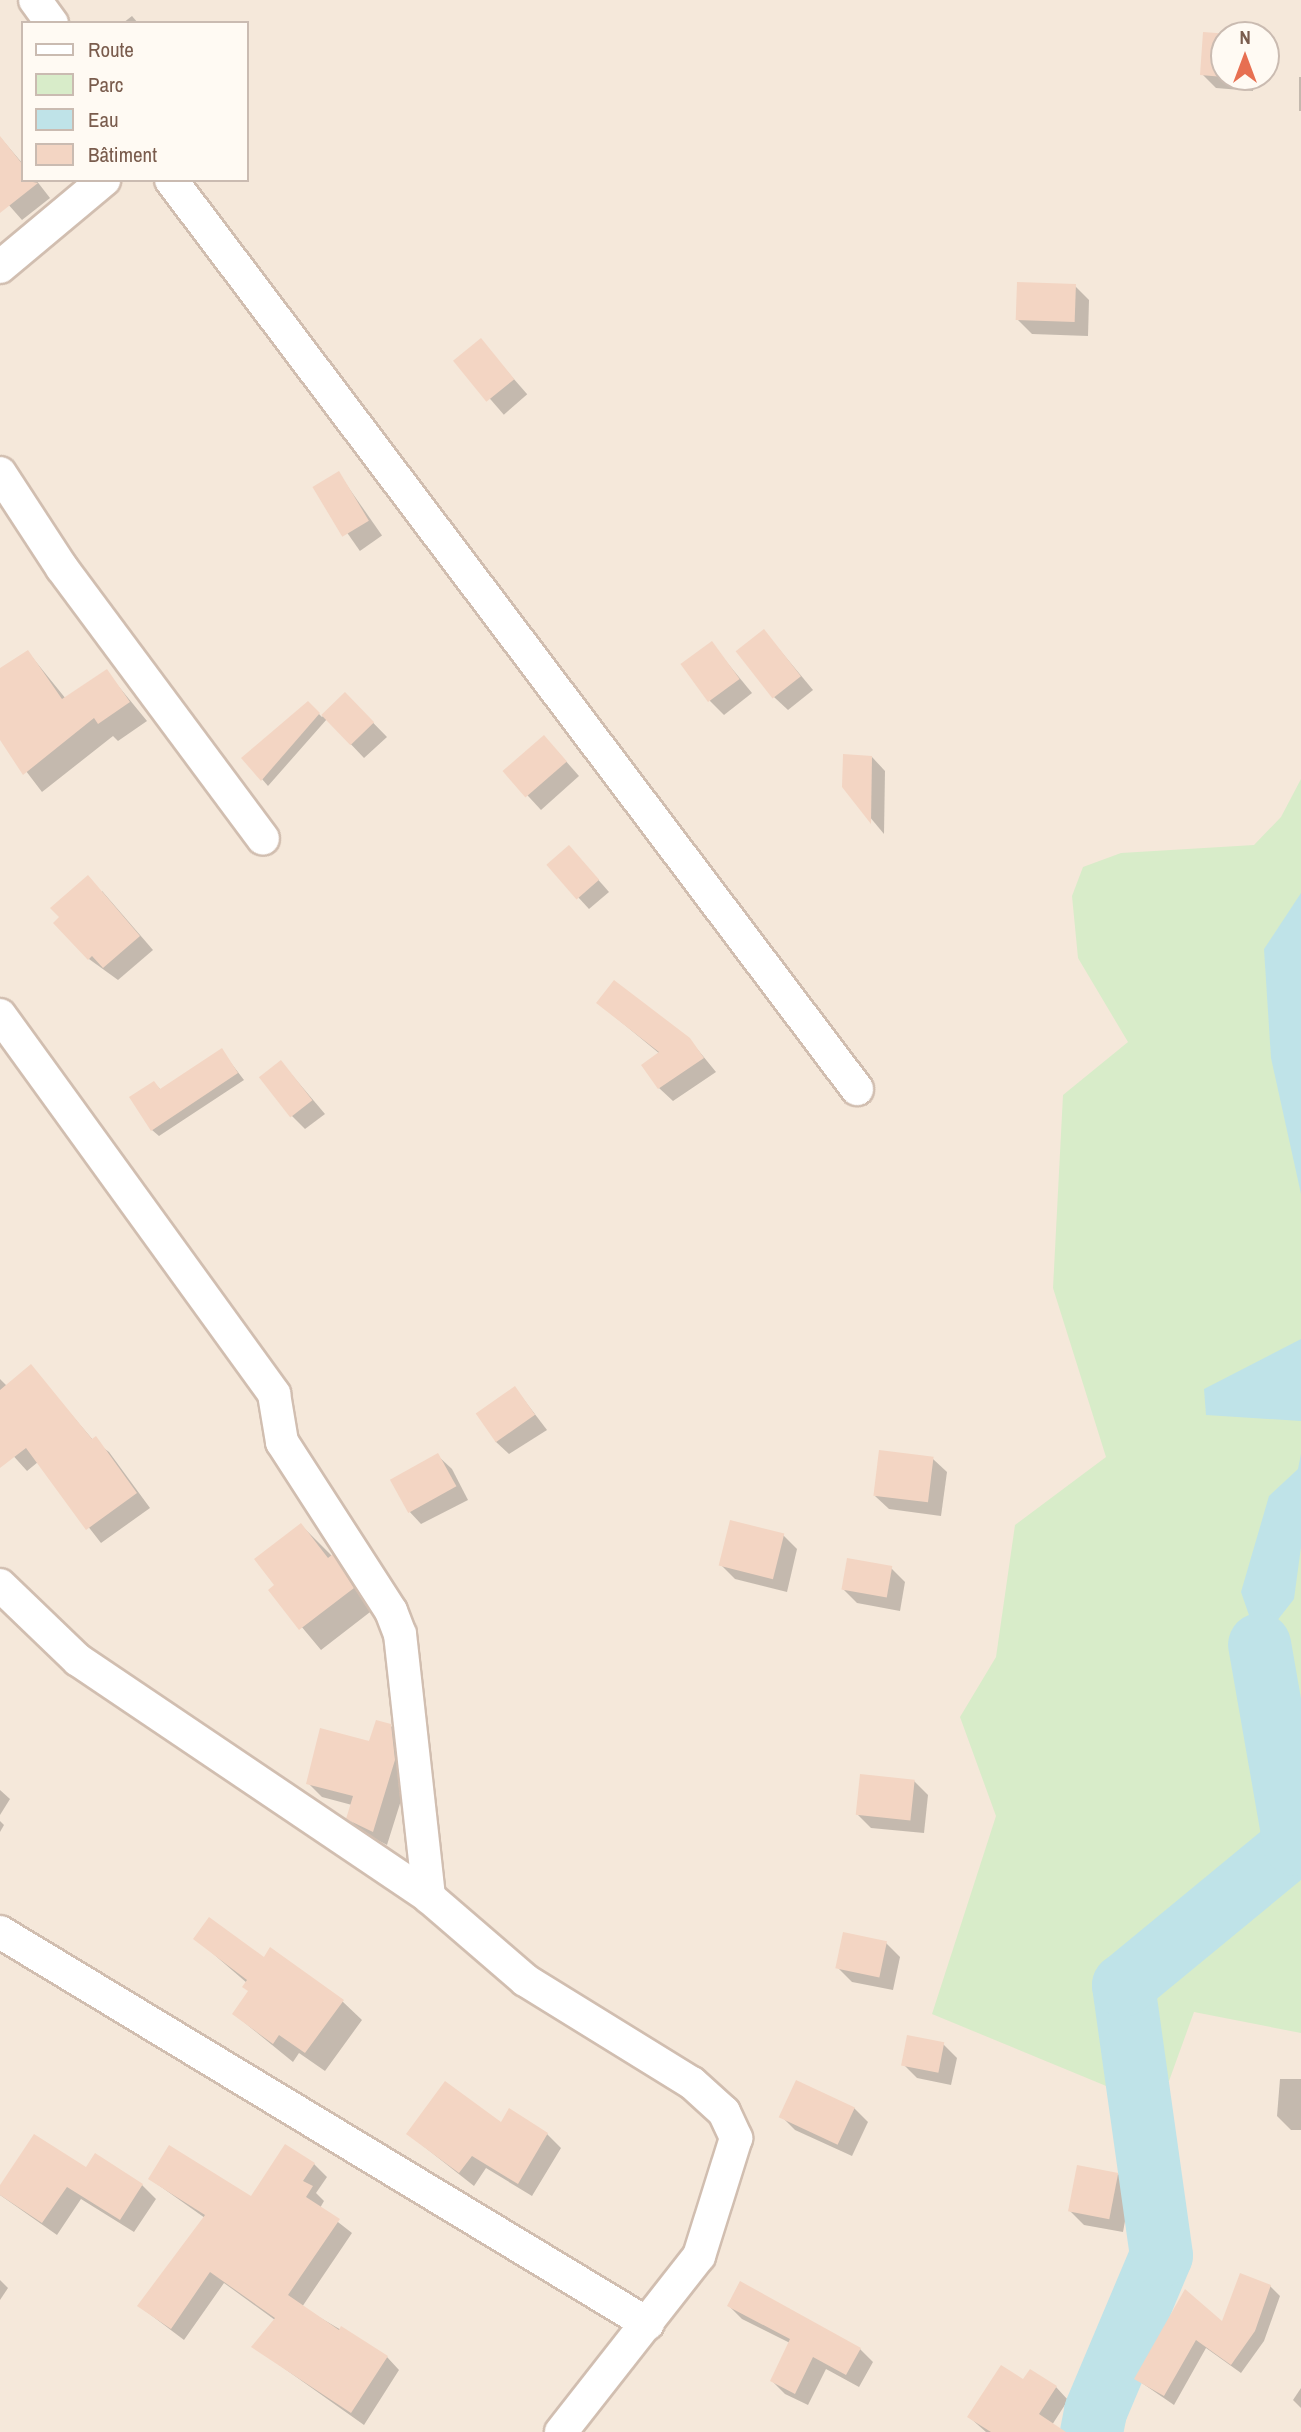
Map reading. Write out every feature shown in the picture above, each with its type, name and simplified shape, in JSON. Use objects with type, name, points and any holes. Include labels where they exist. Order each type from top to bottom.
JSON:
[{"type":"street","points":[[35,0],[51,21]]},
{"type":"street","points":[[0,267],[102,182]]},
{"type":"street","points":[[173,182],[857,1089]]},
{"type":"street","points":[[0,473],[62,568],[263,839]]},
{"type":"street","points":[[0,1015],[274,1394],[282,1442],[391,1611],[400,1634],[429,1897]]},
{"type":"street","points":[[0,1586],[78,1660],[429,1897],[525,1980],[692,2083],[724,2112],[736,2138],[718,2206],[699,2256],[561,2432]]},
{"type":"street","points":[[0,1932],[648,2324]]},
{"type":"shaded area","points":[[0,0],[1301,0],[1301,2432],[0,2432]]},
{"type":"green space","points":[[1301,779],[1301,2033],[1194,2012],[1169,2081],[1111,2088],[932,2014],[996,1816],[960,1717],[996,1657],[1015,1525],[1106,1457],[1053,1288],[1063,1095],[1128,1042],[1078,958],[1072,896],[1083,867],[1121,853],[1254,845],[1281,817]]},
{"type":"water","points":[[1301,893],[1301,1194],[1271,1058],[1264,949]]},
{"type":"water","points":[[1301,1339],[1301,1421],[1206,1415],[1204,1389]]},
{"type":"water","points":[[1301,1454],[1301,1547],[1294,1599],[1259,1644],[1241,1592],[1269,1496],[1298,1469]]},
{"type":"building","points":[[1203,32],[1210,33],[1210,76],[1200,75]]},
{"type":"building","points":[[0,136],[21,162],[21,182],[38,183],[0,213]]},
{"type":"building","points":[[1017,282],[1076,284],[1075,322],[1016,320]]},
{"type":"building","points":[[481,338],[514,379],[486,402],[453,361]]},
{"type":"building","points":[[339,471],[369,521],[342,537],[312,487]]},
{"type":"building","points":[[764,629],[801,676],[773,698],[736,651]]},
{"type":"building","points":[[712,641],[740,679],[708,702],[680,664]]},
{"type":"building","points":[[28,650],[62,699],[107,669],[130,702],[98,724],[94,718],[23,775],[0,740],[0,668]]},
{"type":"building","points":[[345,692],[374,722],[350,745],[321,715]]},
{"type":"building","points":[[308,701],[320,713],[261,781],[241,758]]},
{"type":"building","points":[[544,735],[567,761],[525,797],[502,771]]},
{"type":"building","points":[[843,754],[872,756],[871,824],[842,787]]},
{"type":"building","points":[[569,845],[599,880],[577,899],[546,865]]},
{"type":"building","points":[[88,875],[140,936],[103,968],[92,956],[88,960],[53,923],[59,917],[50,908]]},
{"type":"building","points":[[614,980],[690,1038],[704,1058],[658,1089],[641,1065],[659,1052],[596,1003]]},
{"type":"building","points":[[222,1048],[238,1073],[151,1131],[129,1097],[154,1081],[160,1089]]},
{"type":"building","points":[[281,1060],[312,1100],[290,1117],[259,1077]]},
{"type":"building","points":[[31,1364],[92,1439],[96,1436],[137,1493],[86,1530],[26,1448],[0,1468],[0,1390]]},
{"type":"building","points":[[515,1386],[535,1415],[496,1442],[476,1414]]},
{"type":"building","points":[[879,1450],[934,1457],[928,1502],[873,1496]]},
{"type":"building","points":[[438,1453],[456,1486],[408,1513],[390,1480]]},
{"type":"building","points":[[730,1520],[784,1534],[773,1579],[719,1566]]},
{"type":"building","points":[[301,1523],[328,1558],[333,1554],[354,1588],[299,1630],[268,1590],[274,1585],[254,1559]]},
{"type":"building","points":[[847,1558],[892,1566],[887,1598],[841,1590]]},
{"type":"building","points":[[376,1720],[391,1724],[395,1760],[373,1832],[346,1819],[353,1796],[306,1784],[320,1728],[369,1741]]},
{"type":"building","points":[[860,1774],[915,1780],[910,1821],[856,1815]]},
{"type":"building","points":[[209,1917],[264,1957],[270,1947],[344,2000],[305,2053],[279,2035],[273,2044],[232,2014],[248,1991],[242,1987],[247,1980],[193,1939]]},
{"type":"building","points":[[843,1932],[887,1941],[879,1978],[835,1968]]},
{"type":"building","points":[[907,2035],[944,2042],[938,2073],[901,2065]]},
{"type":"building","points":[[796,2080],[855,2107],[838,2145],[779,2117]]},
{"type":"building","points":[[445,2081],[501,2122],[509,2108],[548,2133],[518,2184],[472,2156],[459,2173],[406,2134]]},
{"type":"building","points":[[34,2134],[86,2167],[95,2153],[143,2184],[120,2220],[67,2187],[42,2223],[0,2195],[0,2185]]},
{"type":"building","points":[[285,2144],[315,2163],[303,2181],[313,2186],[306,2197],[340,2219],[288,2295],[339,2330],[341,2326],[388,2356],[351,2413],[251,2347],[275,2318],[210,2272],[171,2329],[137,2306],[205,2215],[148,2179],[169,2145],[251,2196]]},
{"type":"building","points":[[1077,2165],[1118,2173],[1109,2219],[1068,2211]]},
{"type":"building","points":[[1240,2273],[1271,2285],[1255,2331],[1231,2365],[1196,2340],[1164,2396],[1134,2379],[1185,2289],[1222,2321]]},
{"type":"building","points":[[740,2281],[861,2348],[846,2375],[813,2357],[795,2394],[770,2381],[790,2339],[727,2306]]},
{"type":"building","points":[[1001,2365],[1023,2379],[1030,2369],[1057,2386],[1039,2414],[1066,2432],[991,2432],[967,2417]]},
{"type":"waterway","points":[[1091,2432],[1095,2411],[1161,2255],[1123,1985],[1294,1844],[1259,1644]]}]
